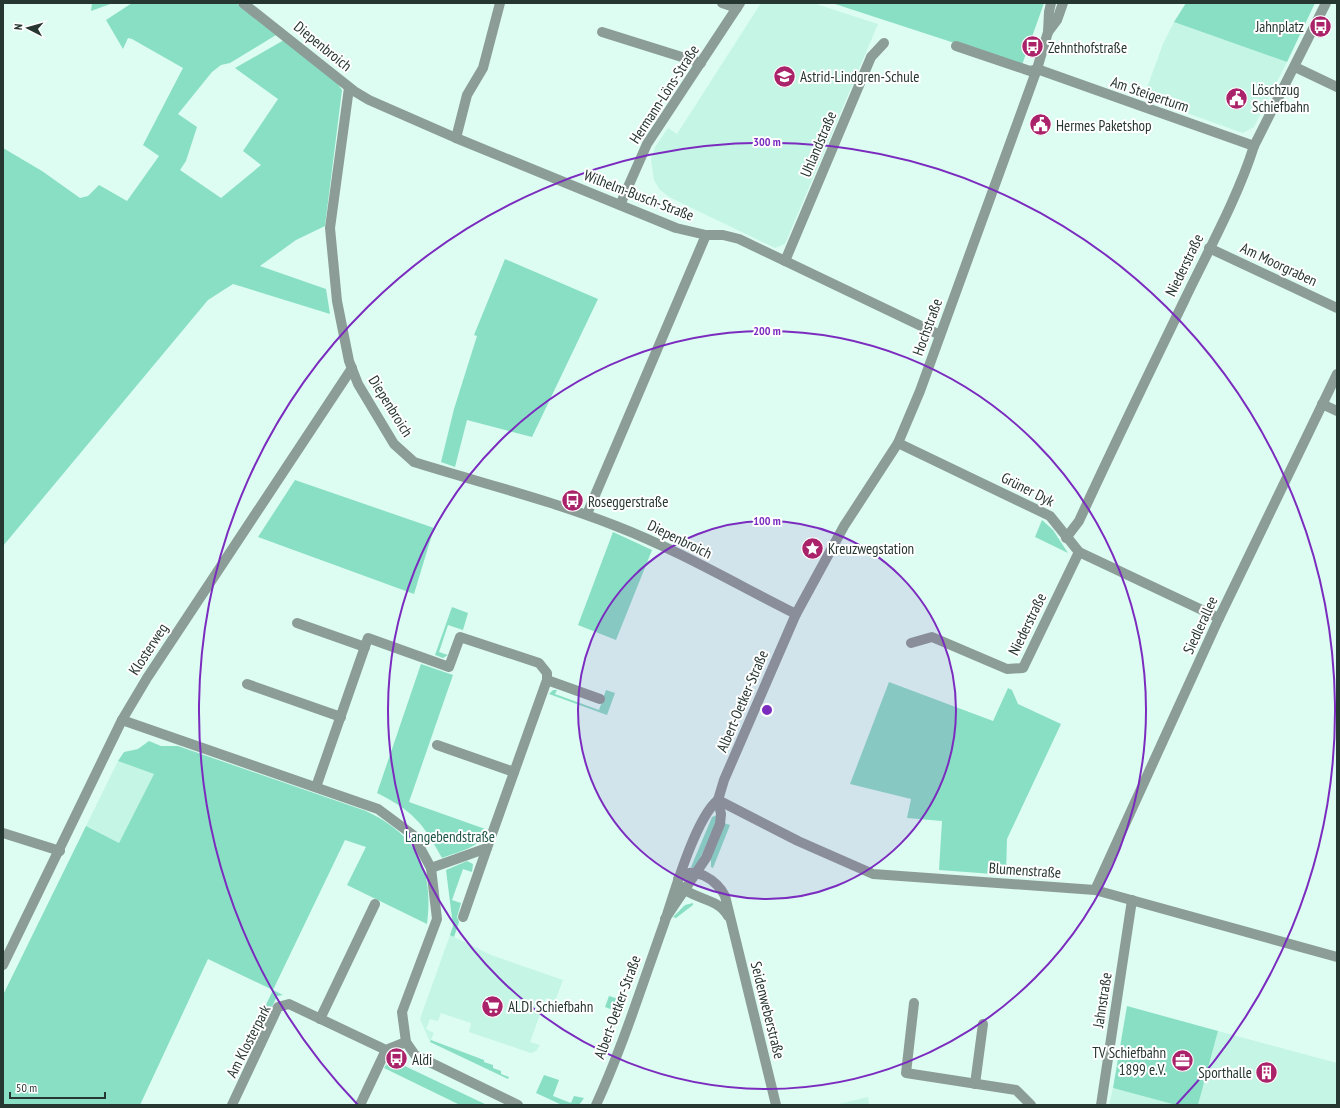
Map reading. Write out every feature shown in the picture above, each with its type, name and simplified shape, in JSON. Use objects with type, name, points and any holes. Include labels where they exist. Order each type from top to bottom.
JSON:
[{"type":"street","name":"Diepenbroich","points":[[244,3],[350,88],[330,228],[337,302],[352,368],[358,384],[394,444],[414,462],[587,514],[665,548],[796,614]]},
{"type":"street","points":[[456,138],[467,95],[482,68],[500,3]]},
{"type":"street","points":[[722,3],[738,5]]},
{"type":"street","name":"Hochstraße","points":[[796,614],[844,526],[898,443],[940,335],[1037,69],[1048,32],[1051,3]]},
{"type":"street","name":"Hochstraße","points":[[1048,32],[1058,20],[1063,3]]},
{"type":"street","name":"Niederstraße","points":[[1066,538],[1079,521],[1209,248],[1254,146],[1326,3]]},
{"type":"street","name":"Hermann-Löns-Straße","points":[[620,205],[647,144],[738,5]]},
{"type":"street","points":[[602,32],[701,63]]},
{"type":"street","name":"Uhlandstraße","points":[[785,261],[871,57],[884,43]]},
{"type":"street","name":"Am Steigerturm","points":[[956,46],[1030,71],[1037,69],[1254,146]]},
{"type":"street","points":[[1294,67],[1337,87]]},
{"type":"street","name":"Wilhelm-Busch-Straße","points":[[350,88],[369,100],[456,138],[676,228],[706,235],[723,235],[739,239],[940,335]]},
{"type":"street","points":[[587,514],[706,235]]},
{"type":"street","name":"Am Moorgraben","points":[[1209,248],[1337,308]]},
{"type":"street","name":"Klosterweg","points":[[3,965],[60,851],[122,720],[151,671],[352,368]]},
{"type":"street","name":"Siedlerallee","points":[[1095,890],[1219,618],[1337,374]]},
{"type":"street","points":[[1322,404],[1337,411]]},
{"type":"street","name":"Grüner Dyk","points":[[898,443],[1050,516],[1066,538],[1079,552],[1219,618]]},
{"type":"street","name":"Niederstraße","points":[[911,643],[932,637],[1007,669],[1023,668],[1079,552]]},
{"type":"street","name":"Albert-Oetker-Straße","points":[[596,1105],[678,879],[707,813],[718,800],[724,780],[796,614]]},
{"type":"street","points":[[297,623],[365,647]]},
{"type":"street","points":[[316,787],[368,638],[449,667],[460,637],[539,663],[544,666],[547,673],[547,680],[463,917]]},
{"type":"street","points":[[547,680],[600,699]]},
{"type":"street","points":[[247,684],[341,717]]},
{"type":"street","points":[[122,720],[378,809],[413,835],[431,868],[437,919],[402,1012],[406,1042],[415,1055],[503,1102],[518,1105]]},
{"type":"street","points":[[437,745],[514,772]]},
{"type":"street","name":"Albert-Oetker-Straße","points":[[665,918],[697,874],[706,858],[720,824],[722,814],[718,800]]},
{"type":"street","name":"Blumenstraße","points":[[718,800],[798,841],[873,874],[1095,890],[1337,957]]},
{"type":"street","points":[[3,833],[60,851]]},
{"type":"street","points":[[431,868],[487,848]]},
{"type":"street","points":[[685,890],[680,886],[678,879],[687,873],[697,874]]},
{"type":"street","name":"Seidenweberstraße","points":[[697,874],[714,882],[722,890],[776,1105]]},
{"type":"street","name":"Seidenweberstraße","points":[[685,890],[720,906],[731,921]]},
{"type":"street","name":"Jahnstraße","points":[[1101,1105],[1132,900]]},
{"type":"street","points":[[320,1019],[375,904]]},
{"type":"street","points":[[914,1002],[906,1073],[1016,1090],[1031,1105]]},
{"type":"street","name":"Am Klosterpark","points":[[232,1105],[278,1008],[289,1004],[386,1050]]},
{"type":"street","points":[[974,1084],[983,1024]]},
{"type":"street","points":[[360,1105],[386,1050],[406,1042]]},
{"type":"shaded area","name":"Astrid-Lindgren-Schule","points":[[761,3],[813,3],[878,24],[785,244],[775,248],[671,198],[660,190],[654,180],[651,159],[655,147],[668,128],[677,134]]},
{"type":"shaded area","points":[[1174,22],[1287,62],[1254,127],[1243,133],[1150,100],[1145,93],[1163,44]]},
{"type":"shaded area","points":[[118,761],[154,774],[119,843],[86,826]]},
{"type":"shaded area","points":[[450,935],[491,955],[563,980],[555,1001],[546,998],[530,1042],[540,1045],[536,1051],[531,1053],[469,1032],[471,1023],[441,1013],[438,1021],[430,1019],[426,1029],[434,1033],[430,1042],[420,1019]]},
{"type":"shaded area","points":[[1218,1031],[1337,1063],[1337,1105],[1198,1105]]},
{"type":"shaded area","points":[[1113,1088],[1176,1105],[1109,1105]]},
{"type":"shaded area","points":[[868,1097],[869,1105],[835,1105]]},
{"type":"green space","points":[[92,3],[113,3],[91,11]]},
{"type":"green space","points":[[132,3],[236,3],[276,35],[230,63],[221,65],[212,72],[178,114],[197,127],[186,161],[180,170],[221,198],[261,165],[243,151],[278,99],[235,68],[284,40],[337,83],[342,90],[325,226],[296,240],[260,266],[326,289],[330,314],[233,284],[208,300],[3,546],[3,148],[42,171],[80,198],[88,196],[99,185],[127,201],[159,156],[143,145],[183,68],[132,39],[128,38],[123,49],[106,20]]},
{"type":"green space","points":[[832,3],[1044,3],[1022,65]]},
{"type":"green space","name":"Jahnplatz","points":[[1186,3],[1315,3],[1287,62],[1174,22]]},
{"type":"green space","points":[[505,259],[598,299],[532,437],[467,420],[455,467],[441,462],[454,409],[477,336],[474,335]]},
{"type":"green space","points":[[295,480],[434,528],[414,594],[258,537]]},
{"type":"green space","points":[[1042,520],[1053,530],[1068,553],[1035,537]]},
{"type":"green space","points":[[613,532],[652,550],[616,640],[578,625]]},
{"type":"green space","points":[[452,607],[468,613],[463,630],[448,625],[439,652],[448,655],[443,658],[435,655]]},
{"type":"green space","name":"Langebendstraße","points":[[421,664],[453,675],[409,802],[488,830],[475,845],[442,858],[423,827],[416,819],[400,806],[377,793]]},
{"type":"green space","points":[[889,682],[993,721],[1008,688],[1012,690],[1018,704],[1061,724],[1007,839],[1006,875],[939,870],[942,821],[907,818],[911,799],[850,784]]},
{"type":"green space","points":[[553,690],[557,690],[555,694],[599,710],[606,690],[615,693],[607,715],[549,694]]},
{"type":"green space","points":[[149,741],[161,746],[178,746],[366,811],[384,820],[410,843],[424,870],[428,887],[427,924],[347,885],[366,847],[345,840],[273,990],[208,959],[140,1105],[3,1105],[3,995],[86,826],[119,843],[154,774],[118,761],[124,752],[138,749]]},
{"type":"green space","points":[[717,815],[718,820],[695,869],[691,867],[712,817]]},
{"type":"green space","points":[[724,823],[730,825],[713,868],[711,867],[711,856]]},
{"type":"green space","points":[[467,861],[473,864],[472,872],[463,869],[452,900],[461,903],[457,917],[459,922],[454,937],[450,935],[453,926],[446,870]]},
{"type":"green space","points":[[693,903],[693,905],[676,918],[673,917],[685,905]]},
{"type":"green space","points":[[273,990],[283,995],[277,996],[269,1014],[263,1011]]},
{"type":"green space","points":[[609,996],[622,1000],[618,1012],[605,1007]]},
{"type":"green space","points":[[1127,1006],[1218,1031],[1198,1105],[1176,1105],[1113,1088]]},
{"type":"green space","points":[[431,1040],[484,1060],[484,1062],[493,1065],[493,1068],[501,1071],[501,1074],[509,1077],[508,1079],[430,1042]]},
{"type":"green space","points":[[390,1059],[487,1105],[460,1105],[384,1068]]},
{"type":"green space","points":[[544,1075],[559,1080],[553,1096],[571,1103],[574,1096],[584,1098],[579,1105],[562,1105],[536,1093]]},
{"type":"place","name":"Jahnplatz","points":[[1320,26]]},
{"type":"place","name":"Zehnthofstraße","points":[[1032,47]]},
{"type":"place","name":"Astrid-Lindgren-Schule","points":[[785,76]]},
{"type":"place","name":"Löschzug Schiefbahn","points":[[1236,98]]},
{"type":"place","name":"Hermes Paketshop","points":[[1040,125]]},
{"type":"place","name":"Roseggerstraße","points":[[572,501]]},
{"type":"place","name":"Kreuzwegstation","points":[[812,548]]},
{"type":"place","name":"ALDI Schiefbahn","points":[[493,1006]]},
{"type":"place","name":"Aldi","points":[[396,1059]]},
{"type":"place","name":"TV Schiefbahn 1899 e.V.","points":[[1182,1061]]},
{"type":"place","name":"Sporthalle","points":[[1267,1072]]}]
